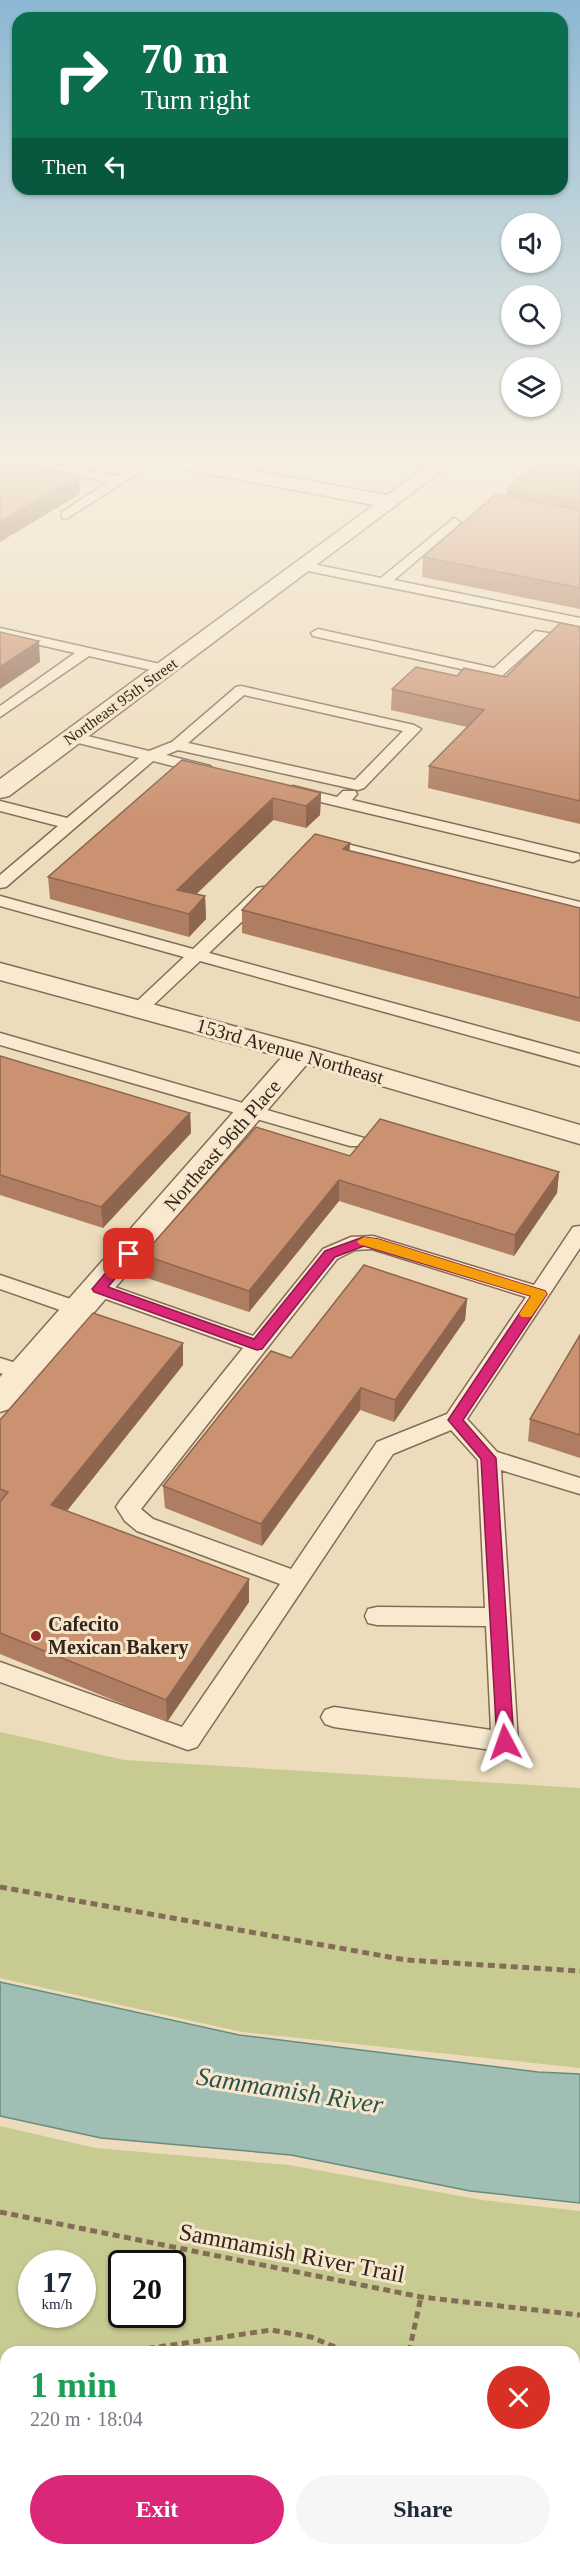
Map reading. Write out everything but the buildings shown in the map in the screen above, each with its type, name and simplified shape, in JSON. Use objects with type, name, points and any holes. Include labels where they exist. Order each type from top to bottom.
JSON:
[{"type":"street","name":"Northeast 95th Street","points":[[0,791],[281,582]]},
{"type":"street","name":"153rd Avenue Northeast","points":[[0,971],[301,1053],[580,1135]]},
{"type":"street","name":"Northeast 96th Place","points":[[0,1400],[12,1369],[89,1300],[301,1053]]},
{"type":"lane","points":[[391,582],[580,622]]},
{"type":"lane","points":[[0,632],[164,669]]},
{"type":"lane","points":[[318,633],[497,673],[540,634],[580,642]]},
{"type":"lane","points":[[0,712],[87,651]]},
{"type":"lane","points":[[0,883],[150,756],[177,745],[241,690],[414,729],[340,802]]},
{"type":"lane","points":[[71,737],[217,772]]},
{"type":"lane","points":[[177,745],[358,785]]},
{"type":"lane","points":[[273,786],[573,857]]},
{"type":"lane","points":[[0,806],[69,824]]},
{"type":"lane","points":[[311,849],[343,848],[580,907]]},
{"type":"lane","points":[[140,1009],[277,878]]},
{"type":"lane","points":[[0,901],[580,1060]]},
{"type":"lane","points":[[0,1039],[357,1142]]},
{"type":"lane","points":[[0,1672],[189,1740],[385,1448],[455,1420],[580,1232]]},
{"type":"lane","points":[[296,1580],[145,1525],[133,1515],[128,1507],[330,1254],[363,1241],[373,1242],[540,1294]]},
{"type":"lane","points":[[0,1281],[89,1300],[257,1345]]},
{"type":"lane","points":[[455,1420],[489,1458],[580,1486]]},
{"type":"lane","points":[[334,1717],[505,1742],[489,1458]]},
{"type":"lane","points":[[377,1616],[498,1617]]},
{"type":"path","points":[[0,1887],[406,1960],[580,1971]]},
{"type":"path","name":"Sammamish River Trail","points":[[0,2211],[422,2296],[580,2315]]},
{"type":"path","points":[[410,2346],[422,2296]]},
{"type":"path","points":[[165,2346],[271,2330],[311,2337],[333,2346]]},
{"type":"green space","points":[[0,1732],[124,1760],[580,1788],[580,2068],[242,2032],[0,1978]]},
{"type":"green space","points":[[0,2126],[96,2148],[289,2165],[482,2200],[580,2211],[580,2346],[0,2346]]},
{"type":"water","name":"Sammamish River","points":[[0,1982],[239,2035],[538,2072],[580,2074],[580,2203],[470,2191],[291,2155],[101,2138],[0,2116]]},
{"type":"slow traffic","points":[[364,1241],[540,1294],[526,1314]]},
{"type":"place","name":"Cafecito Mexican Bakery","points":[[36,1636]]},
{"type":"route","points":[[129,1254],[99,1289],[257,1345],[330,1254],[363,1241],[373,1242],[540,1294],[455,1420],[489,1458],[505,1742]]}]
